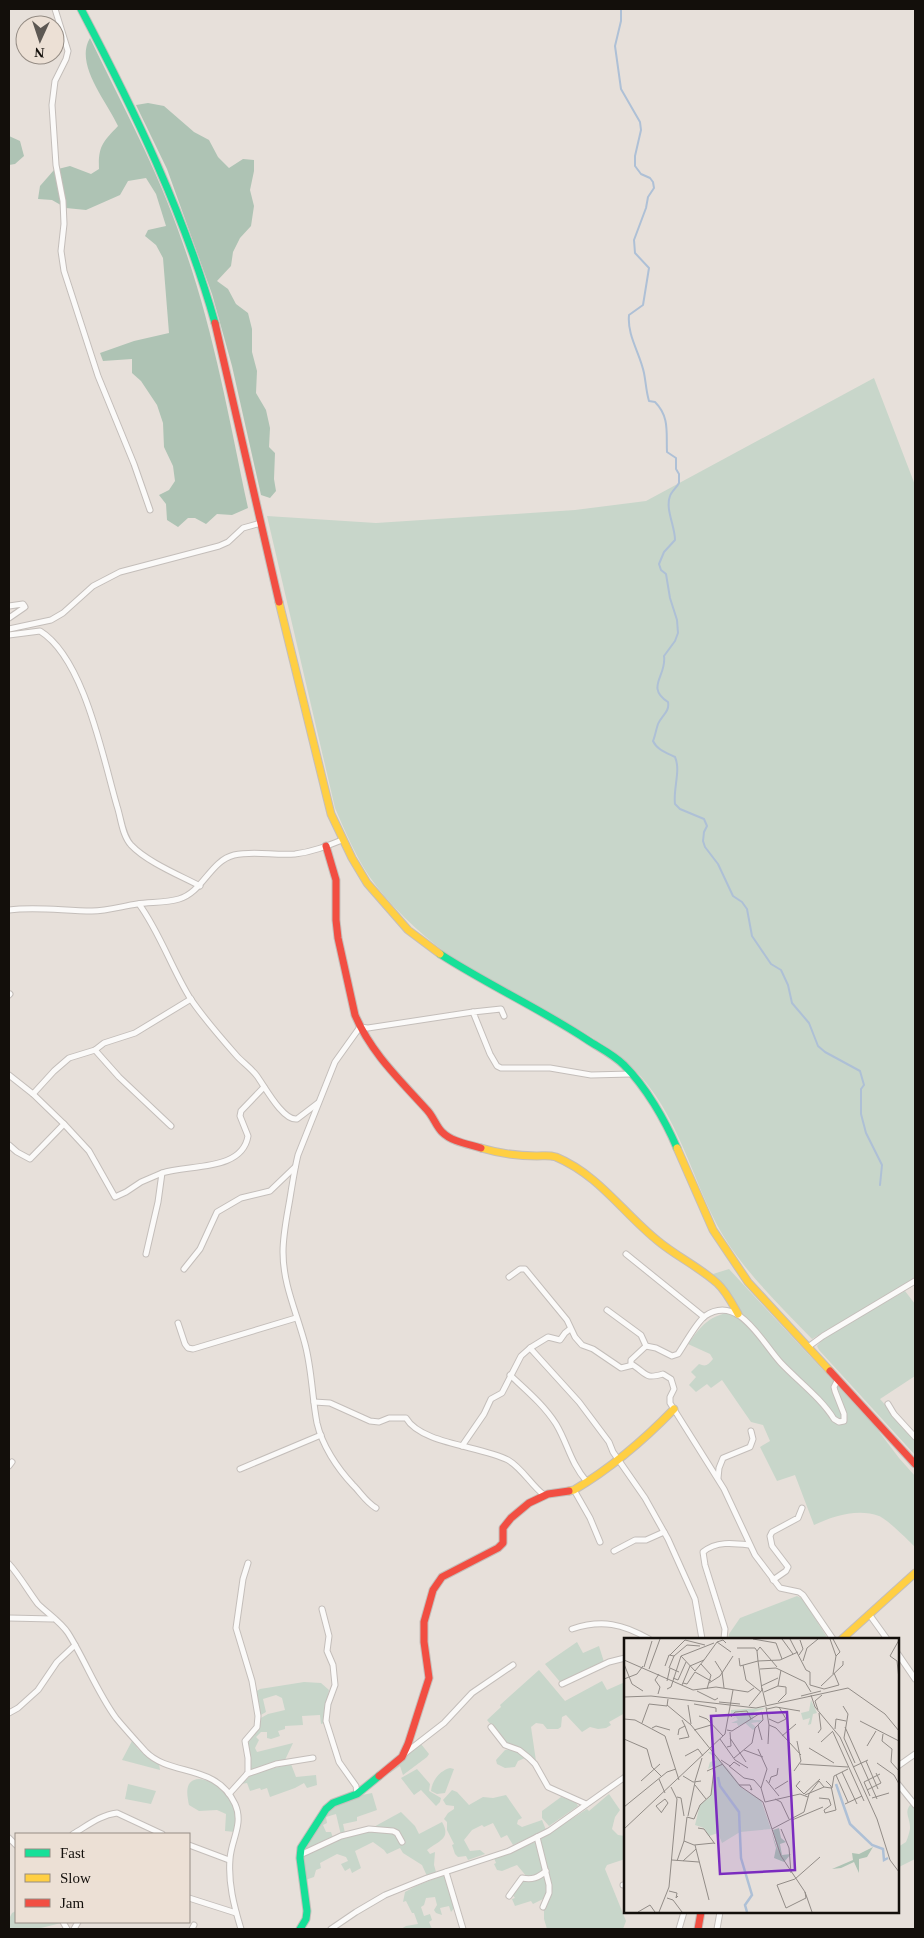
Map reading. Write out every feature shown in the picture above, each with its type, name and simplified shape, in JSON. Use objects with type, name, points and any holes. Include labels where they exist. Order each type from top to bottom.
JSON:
[{"type":"street","points":[[55,9],[68,51],[66,59],[54,81],[52,105],[56,164],[63,200],[64,224],[61,251],[64,271],[98,376],[134,464],[150,510]]},
{"type":"street","points":[[81,9],[123,89],[163,176],[201,279],[226,367],[260,523],[294,658],[325,794],[342,840],[367,883],[408,930],[427,946],[462,968],[567,1026],[623,1064],[648,1096],[668,1127],[713,1230],[748,1282],[915,1464]]},
{"type":"street","points":[[9,629],[50,620],[63,613],[93,586],[120,572],[219,546],[228,542],[242,528],[260,523]]},
{"type":"street","points":[[9,606],[23,604],[25,606],[9,618]]},
{"type":"street","points":[[9,635],[40,631],[63,652],[75,674],[89,713],[128,840],[144,855],[200,886]]},
{"type":"street","points":[[9,910],[24,908],[95,911],[173,901],[188,897],[200,886],[214,868],[231,856],[249,852],[294,854],[313,851],[342,840]]},
{"type":"street","points":[[326,846],[336,880],[338,938],[355,1015],[360,1028],[379,1057],[429,1112],[442,1132],[456,1141],[491,1151],[555,1157],[604,1188],[657,1241],[717,1283],[727,1295],[738,1314],[753,1328],[789,1372],[839,1422],[844,1420],[844,1414],[834,1387],[838,1380]]},
{"type":"street","points":[[139,904],[151,921],[191,999],[224,1041],[257,1076],[270,1098],[293,1120],[318,1103]]},
{"type":"street","points":[[33,1094],[69,1058],[95,1050],[104,1043],[135,1033],[191,999]]},
{"type":"street","points":[[360,1028],[501,1009],[504,1016]]},
{"type":"street","points":[[473,1012],[490,1054],[497,1066],[501,1068],[550,1068],[591,1075],[631,1074]]},
{"type":"street","points":[[360,1028],[335,1062],[295,1167],[285,1220],[283,1254],[285,1277],[305,1344],[321,1434],[343,1474],[366,1502],[376,1508]]},
{"type":"street","points":[[95,1050],[118,1077],[171,1126]]},
{"type":"street","points":[[9,1075],[33,1094],[89,1151],[115,1197],[141,1182],[162,1173],[233,1158],[243,1150],[248,1136],[240,1116],[241,1111],[264,1087]]},
{"type":"street","points":[[9,1145],[30,1159],[64,1124]]},
{"type":"street","points":[[184,1268],[200,1249],[217,1212],[241,1198],[270,1191],[295,1167]]},
{"type":"street","points":[[146,1254],[158,1202],[162,1173]]},
{"type":"street","points":[[626,1254],[704,1317]]},
{"type":"street","points":[[508,1277],[520,1269],[525,1269],[567,1320],[570,1329],[582,1345],[593,1349],[622,1368],[630,1365]]},
{"type":"street","points":[[808,1347],[915,1281]]},
{"type":"street","points":[[607,1310],[641,1335],[646,1346]]},
{"type":"street","points":[[646,1346],[656,1348],[672,1356],[678,1354],[704,1317],[722,1310],[738,1314]]},
{"type":"street","points":[[178,1323],[185,1344],[188,1348],[193,1349],[296,1318]]},
{"type":"street","points":[[462,1446],[484,1414],[491,1399],[502,1393],[521,1356],[548,1337],[560,1340],[570,1329]]},
{"type":"street","points":[[630,1365],[631,1360],[646,1346]]},
{"type":"street","points":[[530,1348],[579,1402],[609,1442],[613,1452],[645,1498],[664,1532],[696,1599],[702,1638]]},
{"type":"street","points":[[630,1365],[648,1377],[663,1374],[670,1379],[674,1389],[670,1396],[670,1403],[718,1478],[735,1511],[749,1545],[773,1580],[784,1590],[799,1592],[804,1595],[832,1638]]},
{"type":"street","points":[[510,1375],[549,1414],[557,1425],[577,1470],[587,1482]]},
{"type":"street","points":[[314,1402],[330,1403],[370,1421],[379,1422],[401,1416],[406,1418],[424,1434],[455,1445],[488,1451],[510,1461],[534,1488],[544,1495]]},
{"type":"street","points":[[888,1404],[894,1414],[915,1437]]},
{"type":"street","points":[[403,1755],[429,1678],[430,1670],[424,1642],[424,1622],[433,1590],[442,1576],[498,1548],[503,1543],[503,1528],[511,1518],[529,1503],[544,1495],[574,1490],[619,1461],[654,1431],[674,1409]]},
{"type":"street","points":[[718,1478],[723,1458],[750,1447],[753,1439],[750,1430]]},
{"type":"street","points":[[240,1469],[321,1434]]},
{"type":"street","points":[[574,1490],[590,1518],[600,1542]]},
{"type":"street","points":[[773,1580],[786,1571],[788,1567],[772,1546],[770,1536],[772,1532],[798,1518],[802,1508]]},
{"type":"street","points":[[614,1551],[635,1540],[646,1540],[664,1532]]},
{"type":"street","points":[[724,1638],[725,1629],[705,1565],[703,1552],[724,1543],[749,1545]]},
{"type":"street","points":[[247,1774],[248,1758],[245,1741],[257,1727],[258,1716],[252,1681],[236,1628],[243,1580],[248,1563]]},
{"type":"street","points":[[9,1564],[34,1598],[67,1630],[116,1718],[149,1754],[166,1763],[210,1778],[220,1784],[236,1805],[239,1821],[230,1860],[231,1892],[241,1929]]},
{"type":"street","points":[[843,1638],[915,1573]]},
{"type":"street","points":[[322,1609],[329,1636],[327,1651],[333,1665],[335,1684],[328,1704],[326,1721],[339,1762],[356,1786],[357,1794]]},
{"type":"street","points":[[869,1614],[886,1638]]},
{"type":"street","points":[[9,1618],[54,1619]]},
{"type":"street","points":[[572,1629],[585,1625],[613,1624],[632,1629],[647,1638]]},
{"type":"street","points":[[9,1713],[18,1708],[38,1690],[56,1662],[75,1645]]},
{"type":"street","points":[[899,1655],[915,1679]]},
{"type":"street","points":[[562,1684],[609,1662],[624,1658]]},
{"type":"street","points":[[300,1929],[306,1920],[301,1848],[326,1809],[333,1803],[357,1794],[444,1723],[472,1694],[513,1665]]},
{"type":"street","points":[[491,1727],[505,1745],[519,1750],[535,1764],[548,1787],[586,1804]]},
{"type":"street","points":[[899,1765],[915,1754]]},
{"type":"street","points":[[229,1794],[247,1774],[276,1764],[313,1758]]},
{"type":"street","points":[[331,1929],[385,1895],[509,1851],[549,1831],[624,1778]]},
{"type":"street","points":[[899,1785],[915,1805]]},
{"type":"street","points":[[75,1833],[109,1814],[117,1814],[160,1833]]},
{"type":"street","points":[[300,1855],[341,1836],[369,1830],[397,1832],[402,1842]]},
{"type":"street","points":[[536,1837],[546,1870],[549,1893],[543,1907]]},
{"type":"street","points":[[190,1845],[230,1860]]},
{"type":"street","points":[[509,1896],[522,1878],[534,1879],[546,1870]]},
{"type":"street","points":[[446,1872],[463,1929]]},
{"type":"street","points":[[190,1898],[236,1913]]},
{"type":"street","points":[[679,1929],[684,1913]]},
{"type":"street","points":[[698,1929],[701,1913]]},
{"type":"street","points":[[717,1929],[720,1913]]},
{"type":"green space","points":[[90,38],[162,189],[193,273],[220,373],[248,508],[232,515],[217,514],[206,524],[195,518],[188,518],[178,527],[167,520],[166,504],[159,495],[169,490],[175,481],[173,466],[164,447],[163,423],[157,405],[141,381],[132,373],[132,359],[103,361],[100,353],[134,341],[169,333],[163,258],[156,245],[145,236],[148,230],[166,226],[156,194],[146,178],[128,181],[120,195],[86,210],[66,208],[52,200],[38,199],[40,186],[54,170],[70,166],[91,174],[99,169],[99,155],[102,145],[118,126],[89,71],[86,48]]},
{"type":"green space","points":[[148,103],[164,106],[194,132],[209,140],[218,157],[229,168],[243,159],[254,160],[250,190],[254,206],[251,226],[240,238],[233,252],[231,266],[217,281],[228,289],[236,304],[248,313],[252,329],[252,352],[257,371],[256,393],[266,410],[270,428],[269,447],[275,453],[274,479],[276,491],[270,498],[261,495],[232,366],[212,294],[167,169],[136,105]]},
{"type":"green space","points":[[9,136],[20,141],[24,156],[15,164],[9,165]]},
{"type":"green space","points":[[874,378],[915,485],[915,1278],[812,1339],[760,1284],[725,1239],[706,1202],[668,1116],[656,1095],[641,1077],[624,1060],[594,1039],[446,953],[404,918],[369,876],[346,834],[335,808],[267,516],[376,523],[575,510],[646,501]]},
{"type":"green space","points":[[729,1269],[874,1425],[915,1476],[915,1547],[887,1521],[871,1514],[846,1514],[814,1525],[795,1475],[777,1481],[760,1447],[770,1441],[763,1425],[751,1422],[722,1380],[711,1388],[707,1384],[696,1392],[689,1385],[696,1377],[691,1372],[699,1364],[707,1365],[713,1359],[710,1354],[688,1344],[699,1329],[709,1320],[721,1314],[738,1310],[713,1274]]},
{"type":"green space","points":[[905,1291],[915,1304],[915,1376],[880,1399],[915,1439],[915,1455],[817,1346],[825,1337]]},
{"type":"green space","points":[[797,1596],[803,1599],[827,1638],[728,1638],[740,1618]]},
{"type":"green space","points":[[577,1642],[583,1653],[599,1646],[604,1662],[561,1683],[545,1664]]},
{"type":"green space","points":[[539,1670],[565,1701],[602,1681],[607,1690],[624,1682],[624,1714],[609,1722],[611,1725],[606,1728],[590,1727],[582,1732],[566,1715],[562,1717],[561,1727],[558,1729],[547,1729],[543,1724],[536,1723],[531,1727],[536,1761],[507,1744],[487,1720],[501,1707],[500,1705]]},
{"type":"green space","points":[[304,1682],[321,1683],[329,1690],[324,1723],[321,1724],[320,1715],[302,1716],[303,1725],[285,1726],[285,1729],[278,1731],[280,1736],[271,1739],[267,1738],[267,1732],[261,1732],[256,1737],[259,1740],[255,1748],[257,1752],[293,1743],[285,1760],[261,1766],[251,1771],[248,1743],[259,1719],[268,1714],[285,1710],[282,1698],[276,1695],[263,1699],[266,1712],[259,1716],[255,1692],[260,1689]]},
{"type":"green space","points":[[132,1741],[138,1749],[159,1764],[160,1770],[122,1760]]},
{"type":"green space","points":[[421,1744],[429,1754],[427,1757],[403,1775],[400,1766],[390,1773],[388,1770]]},
{"type":"green space","points":[[505,1750],[516,1750],[525,1758],[518,1761],[515,1767],[505,1768],[497,1764],[496,1760]]},
{"type":"green space","points":[[291,1764],[296,1777],[316,1775],[317,1785],[307,1788],[304,1783],[270,1797],[267,1788],[250,1791],[247,1783],[241,1784],[254,1773]]},
{"type":"green space","points":[[450,1768],[454,1769],[445,1793],[437,1794],[431,1791],[437,1777],[443,1771]]},
{"type":"green space","points":[[417,1769],[430,1784],[429,1791],[441,1798],[436,1806],[421,1790],[414,1795],[401,1778]]},
{"type":"green space","points":[[199,1779],[221,1788],[229,1797],[235,1814],[235,1832],[225,1831],[226,1814],[217,1810],[199,1811],[189,1805],[187,1792],[189,1785],[194,1780]]},
{"type":"green space","points":[[128,1784],[156,1791],[151,1804],[125,1799]]},
{"type":"green space","points":[[452,1790],[457,1792],[469,1805],[483,1797],[493,1798],[506,1795],[522,1818],[518,1820],[517,1824],[522,1827],[542,1820],[546,1830],[513,1845],[507,1835],[501,1838],[493,1823],[484,1827],[482,1825],[472,1830],[464,1840],[470,1851],[480,1850],[485,1854],[468,1860],[466,1856],[458,1857],[455,1854],[452,1845],[454,1844],[447,1830],[447,1822],[444,1819],[454,1809],[454,1806],[446,1805],[443,1800]]},
{"type":"green space","points":[[372,1793],[377,1810],[357,1817],[357,1821],[343,1824],[345,1833],[341,1835],[336,1814],[326,1817],[327,1823],[323,1825],[326,1832],[331,1832],[333,1838],[301,1854],[330,1808],[357,1796]]},
{"type":"green space","points":[[609,1794],[620,1810],[615,1817],[612,1829],[618,1835],[624,1836],[624,1859],[607,1865],[605,1869],[626,1921],[623,1929],[547,1929],[544,1919],[544,1906],[549,1895],[539,1840],[587,1809],[589,1811]]},
{"type":"green space","points":[[561,1797],[575,1801],[578,1806],[549,1826],[542,1818],[542,1811]]},
{"type":"green space","points":[[911,1804],[915,1808],[915,1859],[899,1867],[899,1846],[906,1842],[910,1829],[909,1807]]},
{"type":"green space","points":[[401,1812],[415,1826],[419,1834],[442,1822],[445,1828],[445,1836],[427,1850],[430,1854],[435,1852],[434,1865],[436,1872],[427,1876],[422,1865],[403,1853],[400,1848],[387,1854],[373,1842],[355,1851],[361,1868],[352,1873],[350,1868],[345,1871],[341,1864],[348,1861],[346,1857],[337,1854],[320,1863],[321,1868],[316,1870],[314,1877],[305,1880],[303,1856],[337,1840],[370,1829]]},
{"type":"green space","points":[[535,1842],[543,1871],[538,1876],[527,1877],[517,1865],[502,1871],[497,1870],[494,1858]]},
{"type":"green space","points":[[545,1874],[548,1893],[543,1899],[533,1904],[531,1901],[515,1906],[512,1899],[515,1898],[512,1894],[523,1880],[534,1880]]},
{"type":"green space","points":[[444,1875],[455,1907],[451,1912],[449,1906],[440,1908],[442,1915],[434,1910],[437,1905],[435,1897],[426,1898],[424,1905],[421,1907],[424,1916],[430,1914],[432,1920],[429,1922],[432,1929],[401,1929],[418,1924],[414,1913],[412,1913],[406,1901],[403,1902],[405,1892]]},
{"type":"green space","points":[[15,1912],[15,1923],[61,1923],[37,1929],[9,1929],[9,1919]]},
{"type":"waterway","points":[[621,9],[621,21],[615,46],[621,89],[640,122],[641,130],[635,156],[635,166],[641,174],[650,178],[654,188],[648,197],[646,208],[634,240],[635,253],[649,268],[643,305],[629,315],[629,323],[644,373],[649,401],[655,402],[663,413],[666,426],[667,452],[676,458],[676,469],[679,474],[679,483],[671,494],[669,501],[669,512],[675,540],[664,552],[659,564],[661,570],[666,574],[670,598],[677,620],[678,633],[675,641],[664,656],[663,670],[658,681],[658,691],[661,697],[668,702],[668,705],[667,711],[659,721],[653,741],[660,749],[675,757],[677,762],[675,804],[680,809],[704,819],[707,826],[703,841],[705,847],[718,864],[733,896],[742,902],[747,909],[752,936],[771,964],[781,970],[788,985],[792,1003],[809,1023],[818,1046],[825,1052],[860,1071],[864,1085],[861,1089],[861,1114],[866,1133],[882,1165],[880,1185]]},
{"type":"traffic: fast","points":[[81,9],[139,124],[173,202],[203,282],[215,323]]},
{"type":"traffic: fast","points":[[440,954],[552,1018],[620,1061],[632,1074],[661,1115],[677,1148]]},
{"type":"traffic: fast","points":[[300,1929],[306,1919],[307,1911],[300,1858],[301,1848],[326,1809],[333,1803],[357,1794],[379,1776]]},
{"type":"traffic: slow","points":[[279,602],[331,814],[352,858],[367,883],[408,930],[440,954]]},
{"type":"traffic: slow","points":[[481,1148],[516,1155],[553,1156],[585,1174],[658,1241],[717,1283],[726,1293],[738,1314]]},
{"type":"traffic: slow","points":[[677,1148],[713,1230],[748,1282],[830,1371]]},
{"type":"traffic: slow","points":[[569,1491],[574,1490],[615,1463],[674,1409]]},
{"type":"traffic: slow","points":[[843,1638],[915,1573]]},
{"type":"traffic: jam","points":[[215,323],[279,602]]},
{"type":"traffic: jam","points":[[326,846],[336,880],[338,938],[355,1015],[362,1029],[378,1054],[429,1112],[442,1132],[455,1140],[481,1148]]},
{"type":"traffic: jam","points":[[830,1371],[915,1464]]},
{"type":"traffic: jam","points":[[379,1776],[402,1757],[429,1678],[424,1642],[424,1622],[433,1590],[442,1577],[498,1548],[503,1543],[503,1528],[511,1518],[529,1503],[548,1494],[569,1491]]},
{"type":"traffic: jam","points":[[698,1929],[701,1913]]}]
